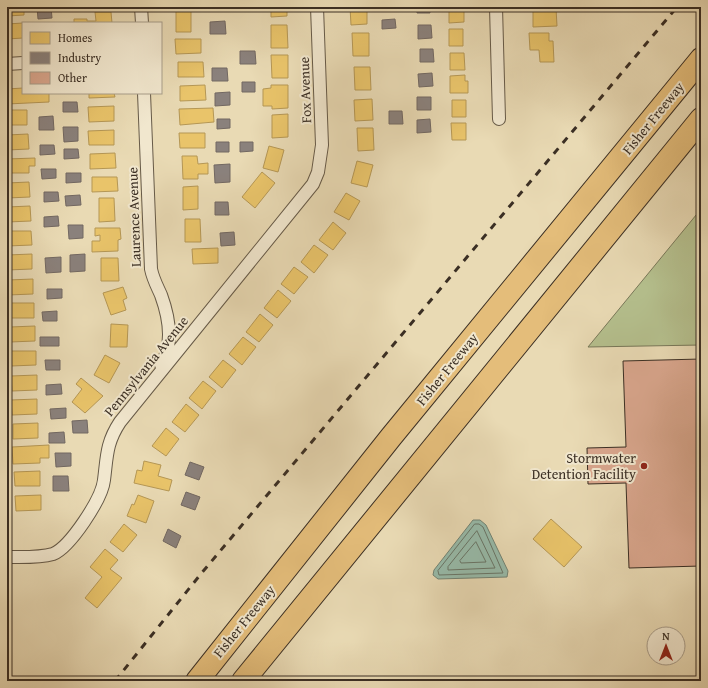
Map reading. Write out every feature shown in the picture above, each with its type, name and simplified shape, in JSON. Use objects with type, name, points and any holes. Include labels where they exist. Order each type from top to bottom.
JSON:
[{"type":"highway","name":"Fisher Freeway","points":[[197,681],[391,438],[701,59]]},
{"type":"highway","points":[[243,681],[701,119]]},
{"type":"street","points":[[141,7],[142,22]]},
{"type":"street","name":"Fox Avenue","points":[[317,7],[322,145],[318,172]]},
{"type":"street","points":[[496,7],[499,119]]},
{"type":"street","points":[[7,64],[22,63]]},
{"type":"street","name":"Laurence Avenue","points":[[144,94],[151,269],[152,278],[161,295],[169,328],[167,349],[163,362],[152,382]]},
{"type":"street","name":"Pennsylvania Avenue","points":[[7,557],[45,556],[55,553],[63,547],[92,512],[100,497],[104,481],[106,452],[114,431],[152,382],[308,193],[318,172]]},
{"type":"shaded area","points":[[701,209],[701,345],[588,347]]},
{"type":"water","points":[[473,520],[480,520],[486,525],[508,571],[507,577],[438,579],[433,575],[434,570]]},
{"type":"building: Homes","points":[[7,7],[24,7],[24,15],[7,16]]},
{"type":"building: Homes","points":[[271,7],[287,7],[287,16],[271,17]]},
{"type":"building: Homes","points":[[350,7],[367,7],[367,24],[351,25]]},
{"type":"building: Homes","points":[[449,7],[464,7],[464,22],[449,23]]},
{"type":"building: Homes","points":[[556,8],[557,26],[533,27],[533,9]]},
{"type":"building: Homes","points":[[176,9],[191,9],[191,32],[176,32]]},
{"type":"building: Homes","points":[[95,12],[111,12],[112,22],[74,22],[74,19],[87,19],[87,21],[96,21]]},
{"type":"building: Homes","points":[[22,23],[22,38],[7,39],[7,24]]},
{"type":"building: Homes","points":[[271,25],[287,25],[288,48],[271,48]]},
{"type":"building: Homes","points":[[449,29],[463,29],[463,46],[449,46]]},
{"type":"building: Homes","points":[[352,33],[369,33],[369,56],[353,56]]},
{"type":"building: Homes","points":[[529,33],[549,33],[549,41],[553,41],[554,62],[540,62],[539,50],[530,50]]},
{"type":"building: Homes","points":[[175,39],[201,39],[201,53],[176,54]]},
{"type":"building: Homes","points":[[450,53],[464,53],[465,70],[450,70]]},
{"type":"building: Homes","points":[[271,55],[288,55],[288,78],[272,78]]},
{"type":"building: Homes","points":[[178,62],[203,62],[204,77],[178,77]]},
{"type":"building: Homes","points":[[354,67],[370,67],[371,90],[355,90]]},
{"type":"building: Homes","points":[[465,75],[465,81],[468,81],[468,93],[450,93],[450,76]]},
{"type":"building: Homes","points":[[205,85],[206,100],[180,101],[180,86]]},
{"type":"building: Homes","points":[[271,85],[288,85],[288,108],[272,109],[272,106],[263,106],[263,89],[271,88]]},
{"type":"building: Homes","points":[[22,88],[22,94],[49,94],[49,102],[7,104],[7,89]]},
{"type":"building: Homes","points":[[89,94],[114,94],[115,97],[89,98]]},
{"type":"building: Homes","points":[[372,99],[373,120],[355,121],[354,100]]},
{"type":"building: Homes","points":[[452,100],[466,100],[466,117],[452,117]]},
{"type":"building: Homes","points":[[114,106],[114,121],[89,122],[88,107]]},
{"type":"building: Homes","points":[[213,108],[214,122],[180,125],[179,109]]},
{"type":"building: Homes","points":[[7,110],[27,110],[27,125],[7,125]]},
{"type":"building: Homes","points":[[288,114],[288,137],[272,138],[272,115]]},
{"type":"building: Homes","points":[[451,123],[466,123],[466,140],[452,140]]},
{"type":"building: Homes","points":[[357,128],[373,128],[374,150],[358,151]]},
{"type":"building: Homes","points":[[114,130],[114,145],[89,145],[88,131]]},
{"type":"building: Homes","points":[[179,133],[205,133],[205,148],[180,148]]},
{"type":"building: Homes","points":[[28,134],[29,149],[7,150],[7,135]]},
{"type":"building: Homes","points":[[269,146],[284,150],[278,172],[263,168]]},
{"type":"building: Homes","points":[[115,153],[116,168],[90,169],[90,154]]},
{"type":"building: Homes","points":[[182,156],[197,156],[198,164],[208,163],[208,174],[198,174],[198,179],[183,179]]},
{"type":"building: Homes","points":[[35,158],[35,166],[29,166],[29,173],[7,173],[7,159]]},
{"type":"building: Homes","points":[[357,161],[373,165],[367,187],[351,183]]},
{"type":"building: Homes","points":[[262,172],[275,183],[255,208],[242,197]]},
{"type":"building: Homes","points":[[92,177],[117,177],[118,191],[92,192]]},
{"type":"building: Homes","points":[[29,182],[30,197],[7,198],[7,183]]},
{"type":"building: Homes","points":[[198,186],[198,209],[183,210],[183,187]]},
{"type":"building: Homes","points":[[346,193],[360,201],[349,220],[334,212]]},
{"type":"building: Homes","points":[[99,198],[114,198],[115,221],[99,222]]},
{"type":"building: Homes","points":[[30,206],[31,221],[7,222],[7,207]]},
{"type":"building: Homes","points":[[185,219],[200,219],[201,242],[185,242]]},
{"type":"building: Homes","points":[[333,222],[346,233],[333,250],[319,240]]},
{"type":"building: Homes","points":[[95,228],[120,228],[121,239],[118,240],[118,251],[92,252],[92,241],[100,241],[100,235],[95,236]]},
{"type":"building: Homes","points":[[7,231],[31,231],[32,245],[7,246]]},
{"type":"building: Homes","points":[[314,245],[328,255],[314,273],[301,262]]},
{"type":"building: Homes","points":[[218,248],[218,263],[193,264],[192,249]]},
{"type":"building: Homes","points":[[32,254],[32,269],[7,270],[7,255]]},
{"type":"building: Homes","points":[[101,258],[118,258],[119,281],[101,281]]},
{"type":"building: Homes","points":[[294,267],[308,277],[294,294],[281,284]]},
{"type":"building: Homes","points":[[33,279],[33,294],[8,295],[8,280]]},
{"type":"building: Homes","points":[[123,287],[127,298],[123,300],[126,310],[111,315],[103,293]]},
{"type":"building: Homes","points":[[278,290],[291,301],[277,318],[264,308]]},
{"type":"building: Homes","points":[[8,303],[34,303],[34,318],[9,318]]},
{"type":"building: Homes","points":[[260,314],[273,325],[259,342],[246,332]]},
{"type":"building: Homes","points":[[111,324],[128,325],[127,347],[110,347]]},
{"type":"building: Homes","points":[[35,326],[35,341],[10,342],[10,327]]},
{"type":"building: Homes","points":[[243,337],[256,347],[242,365],[229,354]]},
{"type":"building: Homes","points":[[10,351],[36,351],[36,365],[11,366]]},
{"type":"building: Homes","points":[[105,355],[120,363],[109,383],[94,375]]},
{"type":"building: Homes","points":[[223,360],[236,370],[222,388],[209,377]]},
{"type":"building: Homes","points":[[37,375],[37,390],[12,391],[11,376]]},
{"type":"building: Homes","points":[[81,378],[103,396],[85,413],[72,402],[82,389],[76,384]]},
{"type":"building: Homes","points":[[203,381],[216,391],[202,409],[189,398]]},
{"type":"building: Homes","points":[[37,399],[37,414],[12,415],[11,400]]},
{"type":"building: Homes","points":[[186,404],[199,415],[185,432],[172,422]]},
{"type":"building: Homes","points":[[38,423],[38,438],[13,439],[13,424]]},
{"type":"building: Homes","points":[[166,428],[179,439],[166,456],[152,446]]},
{"type":"building: Homes","points":[[49,445],[49,458],[40,458],[40,463],[13,464],[12,447]]},
{"type":"building: Homes","points":[[144,461],[161,465],[158,476],[172,480],[169,491],[134,483],[137,470],[142,471]]},
{"type":"building: Homes","points":[[40,471],[40,486],[15,486],[14,472]]},
{"type":"building: Homes","points":[[41,495],[41,510],[16,511],[15,496]]},
{"type":"building: Homes","points":[[138,495],[154,501],[146,523],[127,516]]},
{"type":"building: Homes","points":[[551,519],[582,547],[564,567],[533,539]]},
{"type":"building: Homes","points":[[124,524],[137,535],[123,552],[110,542]]},
{"type":"building: Homes","points":[[105,549],[118,560],[110,569],[122,578],[97,608],[85,598],[102,577],[90,567]]},
{"type":"building: Industry","points":[[37,7],[51,7],[52,18],[38,19]]},
{"type":"building: Industry","points":[[417,7],[429,7],[430,13],[417,13]]},
{"type":"building: Industry","points":[[395,19],[396,28],[382,29],[382,20]]},
{"type":"building: Industry","points":[[225,21],[226,34],[210,34],[210,22]]},
{"type":"building: Industry","points":[[418,25],[431,25],[432,38],[418,39]]},
{"type":"building: Industry","points":[[420,49],[433,49],[434,62],[420,62]]},
{"type":"building: Industry","points":[[240,51],[255,51],[256,64],[240,64]]},
{"type":"building: Industry","points":[[212,68],[227,68],[228,81],[212,81]]},
{"type":"building: Industry","points":[[432,73],[433,86],[419,87],[418,74]]},
{"type":"building: Industry","points":[[242,82],[255,82],[255,92],[242,92]]},
{"type":"building: Industry","points":[[230,92],[230,105],[215,106],[215,93]]},
{"type":"building: Industry","points":[[417,97],[431,97],[431,110],[417,110]]},
{"type":"building: Industry","points":[[63,102],[77,102],[78,112],[63,112]]},
{"type":"building: Industry","points":[[389,111],[402,111],[403,124],[389,124]]},
{"type":"building: Industry","points":[[53,116],[54,130],[39,130],[39,117]]},
{"type":"building: Industry","points":[[217,119],[230,119],[230,128],[217,129]]},
{"type":"building: Industry","points":[[430,119],[431,132],[417,133],[417,120]]},
{"type":"building: Industry","points":[[63,127],[78,127],[78,141],[64,142]]},
{"type":"building: Industry","points":[[216,142],[229,142],[229,152],[216,152]]},
{"type":"building: Industry","points":[[240,142],[253,142],[253,151],[240,152]]},
{"type":"building: Industry","points":[[40,145],[54,145],[55,154],[40,155]]},
{"type":"building: Industry","points":[[64,149],[78,149],[79,158],[64,159]]},
{"type":"building: Industry","points":[[230,164],[230,182],[215,183],[214,165]]},
{"type":"building: Industry","points":[[41,169],[56,169],[56,178],[42,179]]},
{"type":"building: Industry","points":[[66,173],[81,173],[81,182],[66,183]]},
{"type":"building: Industry","points":[[44,192],[58,192],[59,201],[44,202]]},
{"type":"building: Industry","points":[[80,195],[81,205],[66,206],[65,196]]},
{"type":"building: Industry","points":[[215,202],[228,202],[229,215],[215,215]]},
{"type":"building: Industry","points":[[58,216],[59,226],[44,227],[44,217]]},
{"type":"building: Industry","points":[[68,225],[83,225],[83,238],[69,239]]},
{"type":"building: Industry","points":[[234,232],[235,245],[221,246],[220,233]]},
{"type":"building: Industry","points":[[85,254],[85,271],[70,272],[70,255]]},
{"type":"building: Industry","points":[[61,257],[61,272],[46,273],[45,258]]},
{"type":"building: Industry","points":[[47,289],[62,289],[62,298],[47,299]]},
{"type":"building: Industry","points":[[57,311],[57,321],[43,321],[42,312]]},
{"type":"building: Industry","points":[[40,337],[59,337],[59,346],[40,346]]},
{"type":"building: Industry","points":[[45,360],[60,360],[60,370],[46,370]]},
{"type":"building: Industry","points":[[61,384],[62,394],[46,395],[46,385]]},
{"type":"building: Industry","points":[[66,408],[66,418],[51,419],[50,409]]},
{"type":"building: Industry","points":[[87,420],[88,433],[73,433],[72,421]]},
{"type":"building: Industry","points":[[64,432],[65,443],[49,443],[49,433]]},
{"type":"building: Industry","points":[[55,453],[71,453],[71,466],[56,467]]},
{"type":"building: Industry","points":[[190,462],[204,467],[199,480],[185,475]]},
{"type":"building: Industry","points":[[53,476],[68,476],[69,491],[53,491]]},
{"type":"building: Industry","points":[[186,492],[200,497],[195,510],[181,505]]},
{"type":"building: Industry","points":[[168,529],[181,536],[176,548],[163,541]]},
{"type":"building: Other","name":"Stormwater Detention Facility","points":[[701,359],[701,566],[629,568],[626,483],[588,484],[587,448],[626,447],[623,361]]},
{"type":"railway","points":[[115,681],[200,575],[677,7]]},
{"type":"place","name":"Stormwater Detention Facility","points":[[644,466]]}]
